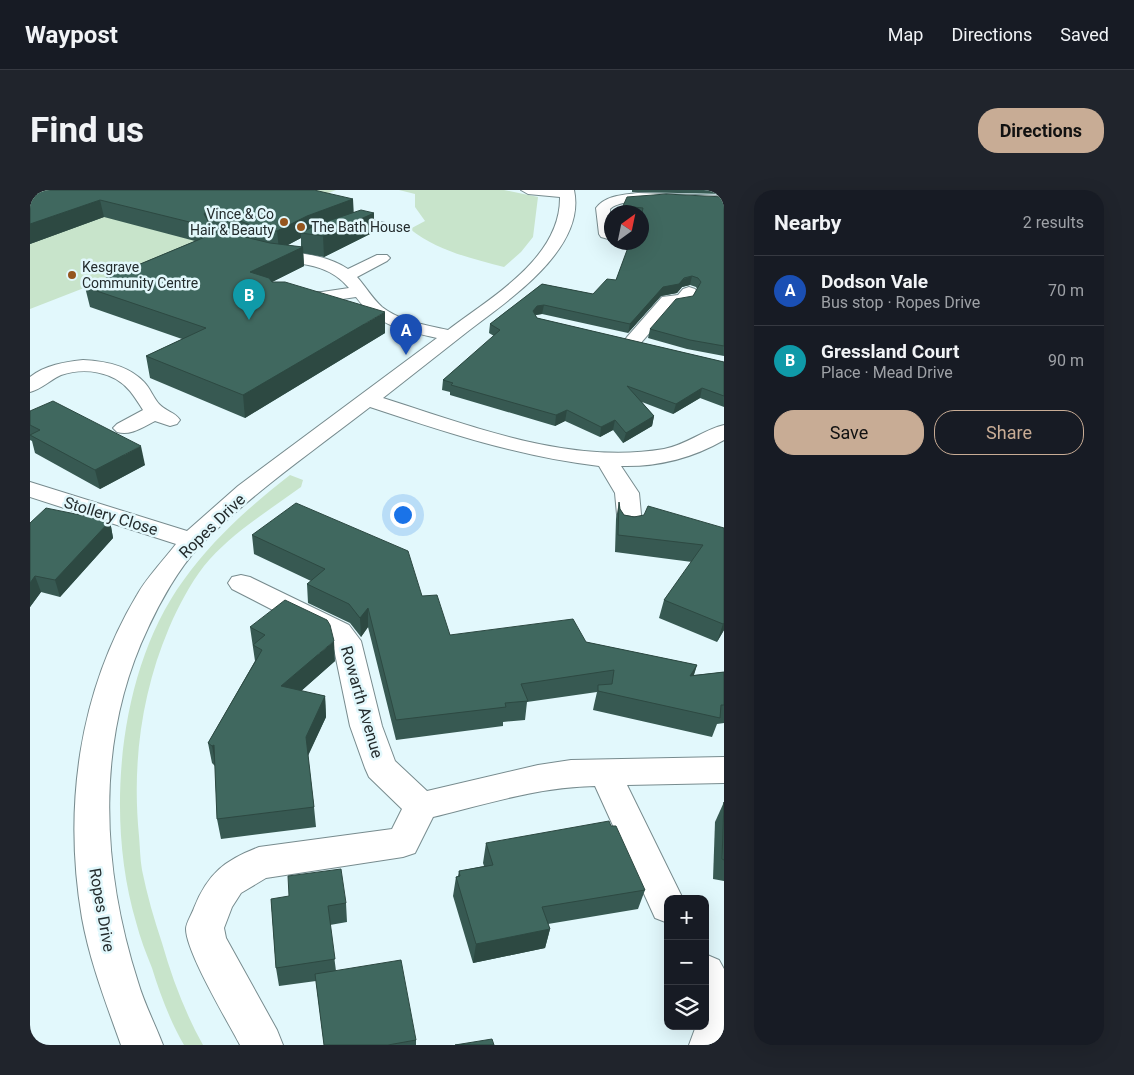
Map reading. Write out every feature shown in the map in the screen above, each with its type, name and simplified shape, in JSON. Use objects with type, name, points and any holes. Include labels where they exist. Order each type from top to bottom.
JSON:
[{"type":"street","points":[[528,190],[568,192]]},
{"type":"street","name":"Ropes Drive","points":[[142,1045],[114,975],[95,889],[90,834],[94,762],[107,695],[121,652],[150,597],[169,568],[192,541],[243,495],[530,274],[558,240],[565,224],[568,192]]},
{"type":"street","points":[[604,205],[610,199],[632,193],[665,194],[724,200]]},
{"type":"street","points":[[352,223],[380,226]]},
{"type":"street","points":[[282,257],[304,242]]},
{"type":"street","points":[[251,251],[316,262],[332,267],[348,276],[376,310],[388,318],[449,336]]},
{"type":"street","points":[[348,276],[382,258]]},
{"type":"street","points":[[280,296],[322,297],[360,292]]},
{"type":"street","points":[[633,341],[668,301],[683,300],[689,292]]},
{"type":"street","points":[[30,386],[45,375],[63,368],[78,366],[108,368],[121,373],[165,414],[124,428]]},
{"type":"street","points":[[367,399],[502,440],[546,451],[606,460],[668,455],[710,440],[724,430]]},
{"type":"street","points":[[606,460],[627,493],[630,525]]},
{"type":"street","name":"Stollery Close","points":[[35,496],[192,541]]},
{"type":"street","name":"Rowarth Avenue","points":[[241,583],[338,632],[347,641],[366,726],[381,768],[421,806]]},
{"type":"street","points":[[262,1045],[215,957],[207,938],[206,928],[216,899],[228,882],[258,863],[403,842],[421,806],[538,778],[571,773],[606,771],[724,770]]},
{"type":"street","points":[[606,771],[613,791],[664,898]]},
{"type":"street","points":[[709,982],[721,1006],[722,1022],[717,1038],[710,1045]]},
{"type":"green space","name":"Kesgrave Community Centre","points":[[30,190],[336,190],[30,309]]},
{"type":"green space","points":[[399,190],[504,190],[538,197],[533,237],[521,252],[504,267],[455,253],[432,243],[410,229],[425,221],[415,207],[415,194]]},
{"type":"green space","points":[[290,475],[303,480],[301,487],[226,543],[204,566],[194,580],[180,604],[159,653],[145,704],[138,756],[137,783],[141,862],[151,907],[170,969],[185,1008],[203,1045],[184,1045],[158,988],[136,922],[126,881],[121,837],[120,792],[124,746],[131,701],[144,657],[161,617],[183,581],[219,537]]},
{"type":"building","points":[[37,190],[314,190],[353,199],[307,216],[277,231],[261,229],[222,214],[218,208],[208,208],[204,214],[209,223],[245,237],[270,243],[303,247],[250,272],[269,278],[272,282],[285,282],[385,312],[243,395],[146,356],[206,328],[85,287],[222,230],[100,200],[30,224],[30,192]]},
{"type":"building","points":[[666,194],[724,197],[724,346],[690,340],[650,329],[676,299],[693,296],[701,282],[698,278],[692,276],[684,278],[679,284],[663,287],[630,324],[544,305],[537,306],[533,311],[537,318],[724,362],[724,396],[702,388],[676,404],[627,386],[654,416],[626,433],[615,420],[601,427],[567,410],[556,415],[451,385],[453,383],[443,380],[500,330],[490,324],[542,284],[593,294],[607,279],[616,280],[627,250],[649,250],[649,205],[623,205],[627,197]]},
{"type":"building","points":[[361,210],[374,213],[323,236],[301,233],[316,225]]},
{"type":"building","points":[[53,401],[141,446],[95,470],[30,435],[40,430],[30,425],[30,411]]},
{"type":"building","points":[[619,502],[620,509],[624,515],[634,517],[644,515],[648,506],[724,528],[723,624],[664,600],[703,545],[618,535]]},
{"type":"building","points":[[296,503],[408,551],[422,596],[437,595],[450,635],[573,619],[586,642],[697,665],[690,676],[724,672],[724,705],[721,705],[720,718],[598,691],[598,685],[612,684],[614,670],[521,684],[528,701],[505,703],[506,707],[396,720],[368,608],[360,618],[349,604],[307,584],[325,569],[252,535]]},
{"type":"building","points":[[46,508],[110,521],[55,580],[35,576],[30,583],[30,523]]},
{"type":"building","points":[[285,600],[327,620],[334,641],[281,686],[325,696],[306,737],[314,807],[217,819],[214,745],[212,746],[208,743],[262,650],[253,645],[265,635],[250,627]]},
{"type":"building","points":[[724,802],[724,860],[722,859]]},
{"type":"building","points":[[609,821],[611,826],[616,826],[645,890],[542,907],[550,929],[476,944],[456,877],[460,876],[459,871],[493,865],[486,843]]},
{"type":"building","points":[[341,869],[346,903],[328,906],[335,959],[276,968],[271,899],[289,896],[288,876]]},
{"type":"building","points":[[401,960],[416,1040],[388,1045],[324,1045],[315,974]]},
{"type":"building","points":[[492,1039],[494,1045],[455,1045]]},
{"type":"place","name":"Vince & Co Hair & Beauty","points":[[284,222]]},
{"type":"place","name":"The Bath House","points":[[301,227]]},
{"type":"place","name":"Kesgrave Community Centre","points":[[72,275]]},
{"type":"place","name":"Gressland Court","points":[[249,320]]},
{"type":"place","name":"Dodson Vale","points":[[406,355]]}]
